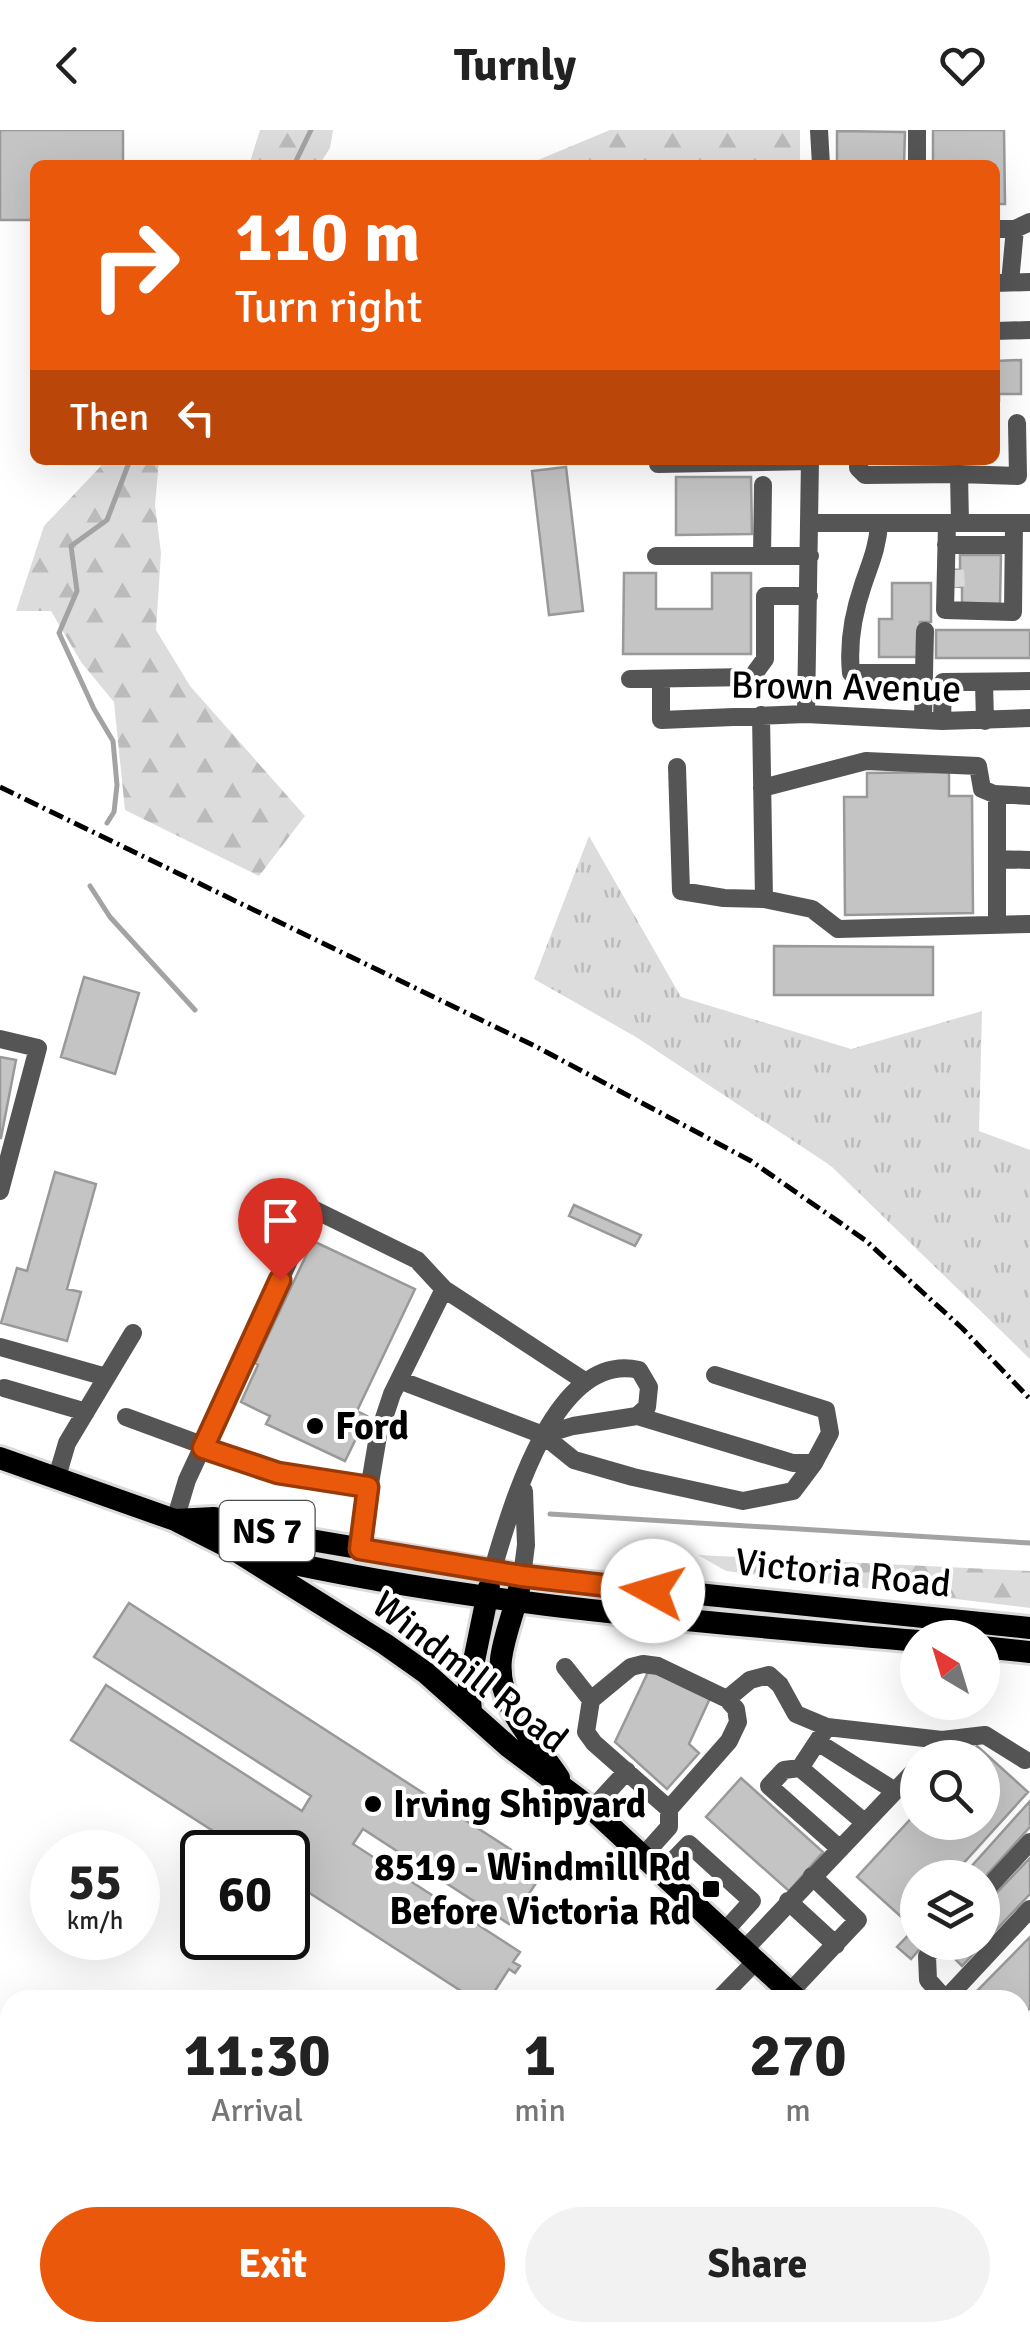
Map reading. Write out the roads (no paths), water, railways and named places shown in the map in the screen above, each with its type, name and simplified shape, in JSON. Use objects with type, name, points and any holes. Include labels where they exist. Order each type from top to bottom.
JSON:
[{"type":"main road","name":"Windmill Road","points":[[0,1458],[175,1520],[236,1551],[385,1644],[592,1809],[787,1990]]},
{"type":"main road","name":"Victoria Road","points":[[175,1520],[214,1518],[360,1549],[522,1576],[1030,1628]]},
{"type":"main road","name":"Victoria Road","points":[[236,1551],[357,1578],[516,1603],[900,1639]]},
{"type":"main road","points":[[471,1712],[469,1685],[492,1572]]},
{"type":"main road","name":"Windmill Road","points":[[522,1576],[501,1662],[502,1688],[517,1721],[537,1742],[569,1794]]},
{"type":"main road","name":"Victoria Road","points":[[1000,1649],[1030,1652]]},
{"type":"street","points":[[820,130],[821,160]]},
{"type":"street","points":[[917,130],[917,160]]},
{"type":"street","points":[[1022,226],[1002,283],[1030,282]]},
{"type":"street","points":[[1000,331],[1030,330]]},
{"type":"street","points":[[858,465],[865,475],[1018,476],[1017,423]]},
{"type":"street","points":[[806,714],[810,465]]},
{"type":"street","points":[[811,523],[878,524],[953,523],[1022,524],[1013,545],[1013,612],[945,610],[950,571],[953,523],[959,474]]},
{"type":"street","points":[[762,556],[763,485]]},
{"type":"street","points":[[878,524],[878,546],[852,626],[851,673],[924,673]]},
{"type":"street","points":[[950,571],[1013,545]]},
{"type":"street","points":[[656,556],[810,556]]},
{"type":"street","points":[[630,679],[752,677],[765,659],[765,596],[809,596]]},
{"type":"street","points":[[922,720],[925,632]]},
{"type":"street","name":"Brown Avenue","points":[[662,679],[662,720],[806,714],[942,722],[1030,718]]},
{"type":"street","points":[[942,722],[942,682],[1030,681]]},
{"type":"street","points":[[984,682],[985,720]]},
{"type":"street","points":[[761,716],[764,899]]},
{"type":"street","points":[[762,788],[866,761],[978,766],[982,789],[1030,796]]},
{"type":"street","points":[[677,768],[681,891],[764,899],[812,909],[838,929],[1030,924]]},
{"type":"street","points":[[997,794],[997,925]]},
{"type":"street","points":[[997,859],[1030,860]]},
{"type":"street","points":[[0,1038],[38,1048],[0,1191]]},
{"type":"street","points":[[175,1520],[187,1480],[312,1209],[417,1260],[444,1289],[586,1382]]},
{"type":"street","points":[[360,1549],[378,1436],[399,1380],[444,1289]]},
{"type":"street","points":[[57,1477],[67,1443],[132,1333]]},
{"type":"street","points":[[0,1347],[106,1377]]},
{"type":"street","points":[[492,1572],[523,1480],[560,1408],[586,1382],[604,1370],[622,1366],[638,1370],[649,1387],[648,1408],[638,1416]]},
{"type":"street","points":[[399,1380],[543,1435],[574,1460],[633,1477],[743,1501],[792,1491],[814,1463],[830,1433],[826,1410],[715,1374]]},
{"type":"street","points":[[4,1388],[86,1412]]},
{"type":"street","points":[[543,1435],[638,1416],[793,1463],[814,1463]]},
{"type":"street","points":[[126,1417],[278,1473],[368,1487]]},
{"type":"street","points":[[522,1576],[526,1544],[523,1480]]},
{"type":"street","points":[[643,1856],[669,1827],[669,1809],[729,1741],[738,1722],[736,1709],[727,1699],[658,1666],[643,1664],[631,1668],[591,1700],[586,1732],[669,1809]]},
{"type":"street","points":[[565,1667],[591,1700]]},
{"type":"street","points":[[727,1699],[750,1680],[769,1675],[780,1685],[796,1714],[895,1791]]},
{"type":"street","points":[[823,1735],[942,1740],[985,1735],[993,1740]]},
{"type":"street","points":[[800,1768],[823,1735]]},
{"type":"street","points":[[1000,1744],[1025,1760]]},
{"type":"street","points":[[839,1848],[769,1786],[784,1770],[800,1768],[864,1822]]},
{"type":"street","points":[[592,1809],[627,1772]]},
{"type":"street","points":[[726,1990],[788,1901],[900,1786]]},
{"type":"street","points":[[1000,1874],[1030,1842]]},
{"type":"street","points":[[661,1873],[689,1844],[752,1901],[724,1932]]},
{"type":"street","points":[[799,1990],[858,1920],[812,1876]]},
{"type":"street","points":[[788,1901],[836,1946]]},
{"type":"street","points":[[956,1990],[1027,1919]]},
{"type":"street","points":[[928,1960],[928,1980],[937,1990]]},
{"type":"waterway","points":[[296,160],[311,130]]},
{"type":"waterway","points":[[107,823],[114,812],[117,785],[113,741],[59,633],[77,591],[71,546],[107,520],[128,465]]},
{"type":"waterway","points":[[90,886],[110,917],[195,1010]]},
{"type":"waterway","points":[[550,1514],[1030,1543]]},
{"type":"tunnel","points":[[955,570],[956,587]]},
{"type":"railway","points":[[0,787],[535,1046],[751,1161],[865,1240],[962,1328],[1030,1399]]},
{"type":"place","name":"Ford","points":[[315,1426]]},
{"type":"place","name":"Irving Shipyard","points":[[373,1804]]},
{"type":"place","name":"8519 - Windmill Rd Before Victoria Rd","points":[[711,1889]]}]
